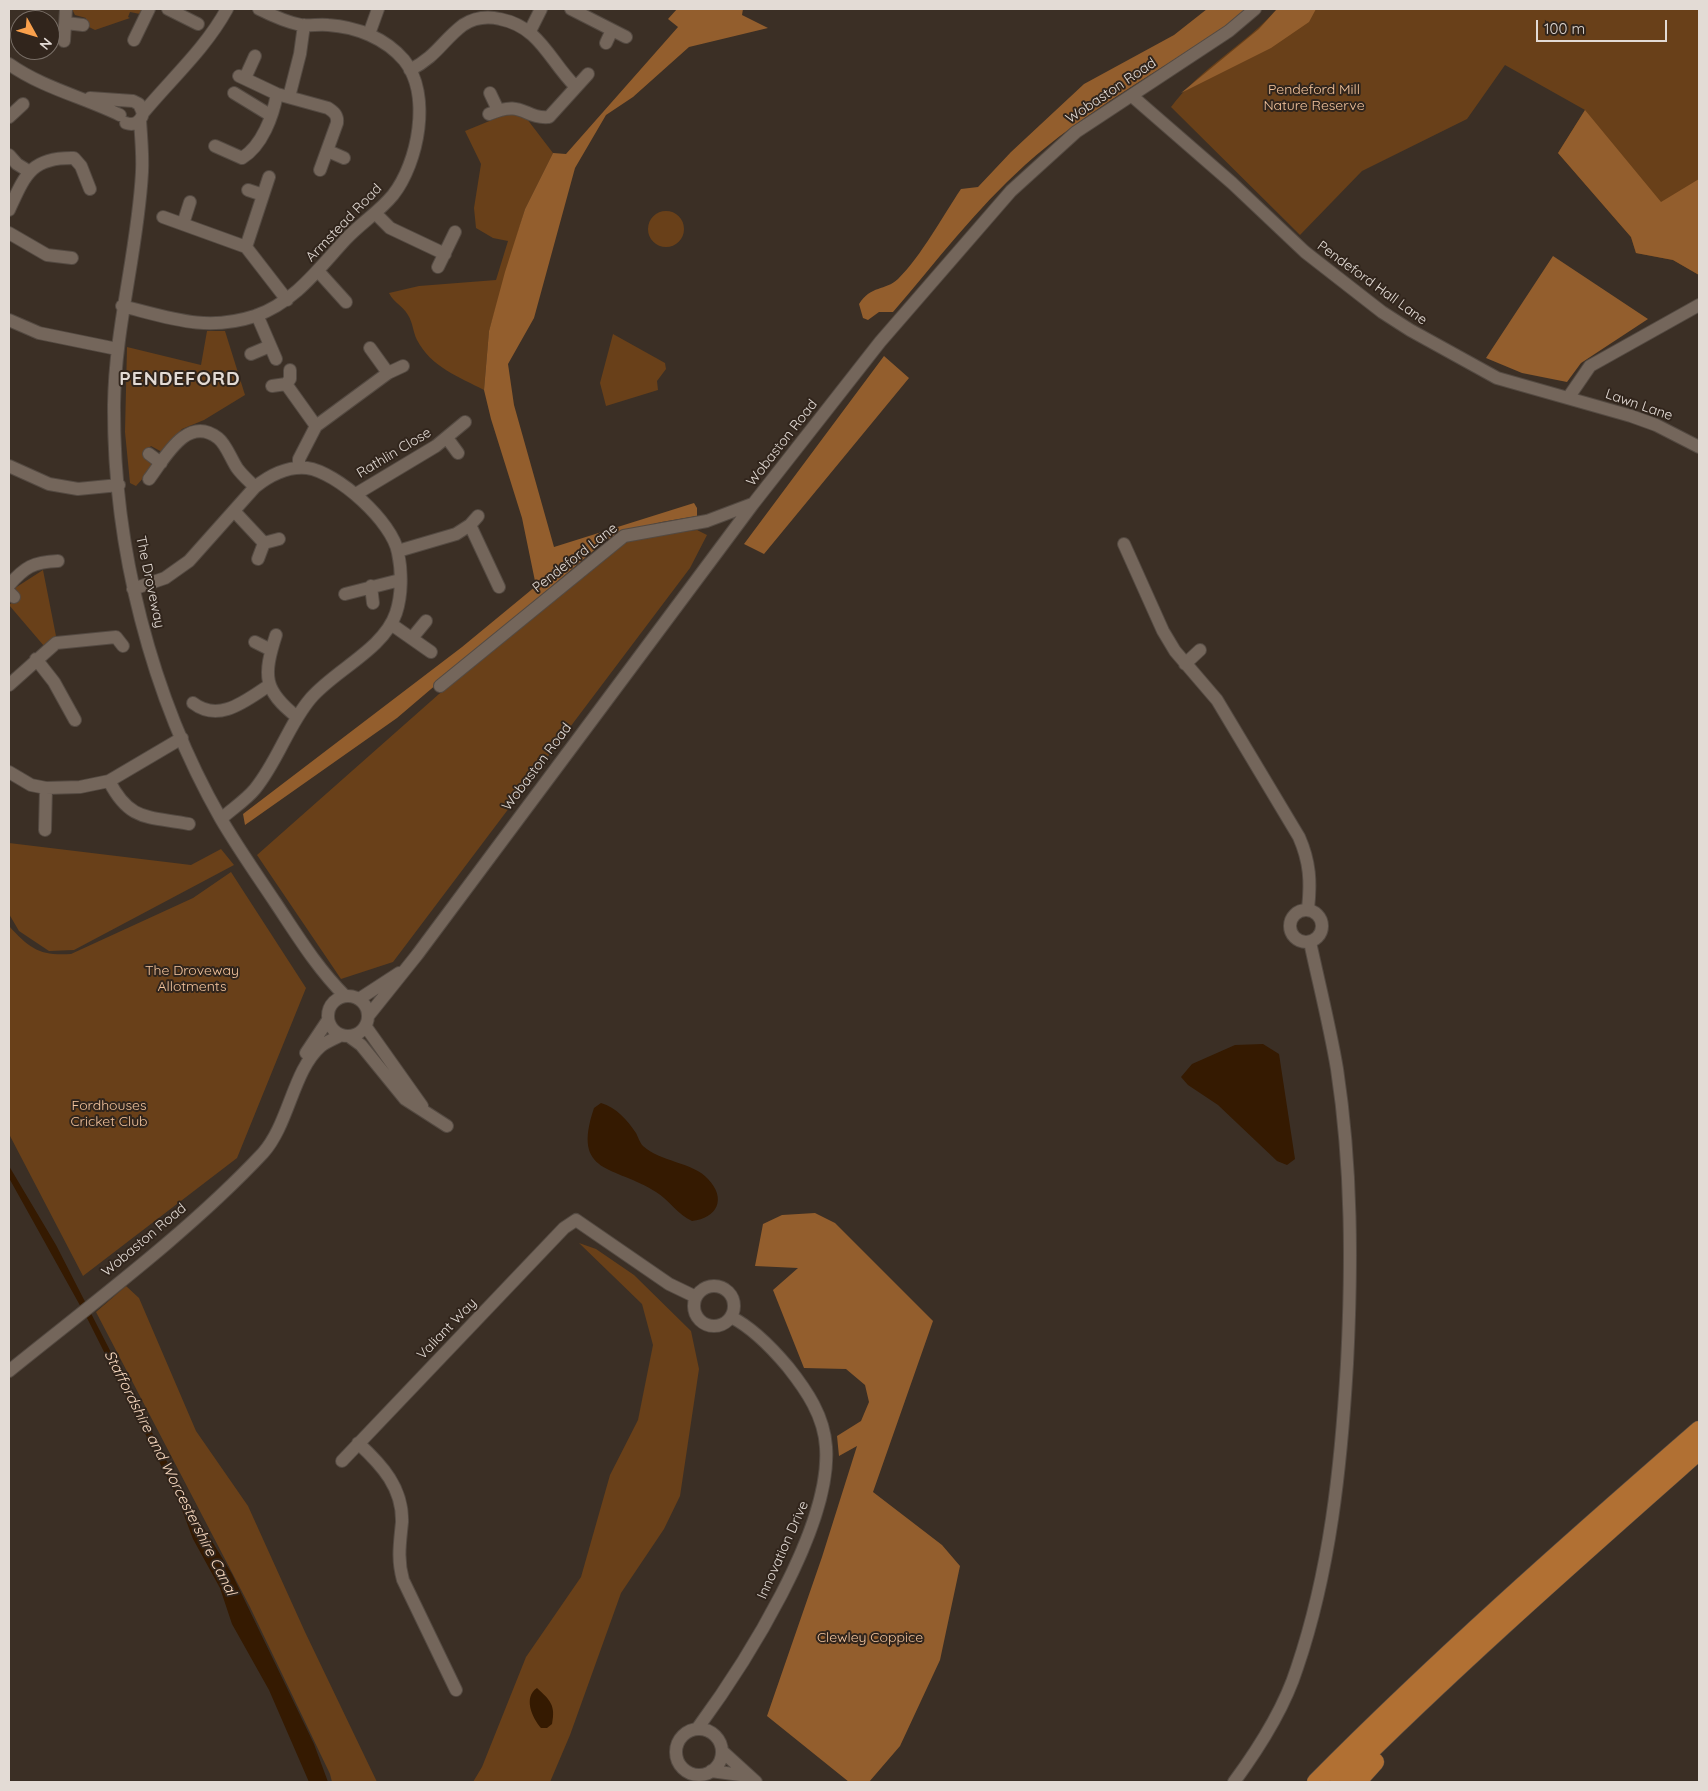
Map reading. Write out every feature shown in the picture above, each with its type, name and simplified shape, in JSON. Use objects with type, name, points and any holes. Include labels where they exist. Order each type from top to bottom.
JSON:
[{"type":"highway","points":[[1316,1782],[1385,1713],[1487,1617],[1699,1430]]},
{"type":"highway","points":[[1339,1782],[1440,1684],[1699,1451]]},
{"type":"highway","points":[[1357,1782],[1376,1760],[1554,1592],[1635,1508]]},
{"type":"street","points":[[64,41],[66,9]]},
{"type":"street","points":[[134,40],[149,9]]},
{"type":"street","points":[[168,9],[198,24]]},
{"type":"street","points":[[82,97],[133,124],[136,109],[197,54],[216,29],[227,9]]},
{"type":"street","name":"Armstead Road","points":[[122,306],[180,320],[213,325],[256,315],[287,300],[318,271],[348,237],[376,214],[406,176],[415,152],[419,110],[416,86],[410,70],[394,50],[369,34],[339,26],[304,25],[282,20],[259,9]]},
{"type":"street","points":[[369,34],[378,9]]},
{"type":"street","points":[[530,31],[541,9]]},
{"type":"street","points":[[571,9],[626,36]]},
{"type":"street","name":"Wobaston Road","points":[[367,1021],[753,504],[880,342],[1011,191],[1076,132],[1229,31],[1255,9]]},
{"type":"street","points":[[410,70],[425,62],[464,25],[477,18],[492,17],[519,24],[530,31],[575,86]]},
{"type":"street","points":[[66,23],[83,25]]},
{"type":"street","points":[[215,146],[242,158],[261,138],[270,116],[284,95],[300,54],[304,25]]},
{"type":"street","points":[[606,43],[612,30]]},
{"type":"street","points":[[255,56],[242,77],[284,95],[328,108],[338,118],[320,170]]},
{"type":"street","points":[[9,64],[28,77],[45,85],[82,97],[136,109]]},
{"type":"street","points":[[490,93],[493,112],[513,108],[536,116],[549,117],[555,114],[575,86],[588,74]]},
{"type":"street","points":[[234,92],[270,116]]},
{"type":"street","name":"Pendeford Hall Lane","points":[[1132,96],[1232,183],[1305,252],[1382,312],[1453,356],[1497,378],[1568,398]]},
{"type":"street","points":[[9,117],[23,104]]},
{"type":"street","points":[[123,119],[120,108],[136,109]]},
{"type":"street","name":"The Droveway","points":[[136,109],[142,153],[141,191],[122,306],[114,405],[119,485],[134,589],[155,668],[182,738],[221,819],[323,974],[345,996]]},
{"type":"street","name":"The Droveway","points":[[123,119],[142,153]]},
{"type":"street","points":[[328,151],[344,158]]},
{"type":"street","points":[[9,155],[17,164],[30,172]]},
{"type":"street","points":[[9,210],[22,183],[30,172],[45,160],[74,158],[81,166],[90,189]]},
{"type":"street","points":[[246,247],[269,177]]},
{"type":"street","points":[[248,190],[263,195]]},
{"type":"street","points":[[182,224],[190,202]]},
{"type":"street","points":[[376,214],[390,228],[445,254]]},
{"type":"street","points":[[163,217],[246,247],[287,300]]},
{"type":"street","points":[[438,267],[456,232]]},
{"type":"street","points":[[9,233],[47,254],[72,258]]},
{"type":"street","points":[[318,271],[346,302]]},
{"type":"street","points":[[1568,398],[1590,366],[1699,305]]},
{"type":"street","points":[[256,315],[276,359]]},
{"type":"street","points":[[9,320],[39,333],[118,349]]},
{"type":"street","points":[[251,354],[270,346]]},
{"type":"street","points":[[370,348],[388,373]]},
{"type":"street","points":[[299,468],[299,459],[316,426],[388,373],[403,366]]},
{"type":"street","points":[[272,386],[286,384],[290,379],[290,370]]},
{"type":"street","points":[[286,384],[316,426]]},
{"type":"street","name":"Lawn Lane","points":[[1568,398],[1656,425],[1699,446]]},
{"type":"street","name":"Rathlin Close","points":[[356,494],[447,438],[465,422]]},
{"type":"street","points":[[149,479],[176,442],[185,434],[201,431],[219,439],[238,470],[255,487]]},
{"type":"street","name":"Rathlin Close","points":[[447,438],[458,453]]},
{"type":"street","points":[[149,454],[161,462]]},
{"type":"street","points":[[9,466],[49,484],[78,489],[119,485]]},
{"type":"street","points":[[134,589],[165,578],[189,561],[235,512],[255,487],[267,478],[285,470],[309,468],[356,494],[374,512],[390,534],[398,551],[400,580],[398,603],[391,624],[352,664],[311,698],[255,790],[221,819]]},
{"type":"street","name":"Pendeford Lane","points":[[440,686],[624,536],[707,521],[753,504]]},
{"type":"street","points":[[235,512],[264,543]]},
{"type":"street","points":[[398,551],[456,534],[474,520],[499,587]]},
{"type":"street","points":[[264,543],[279,539]]},
{"type":"street","points":[[258,559],[264,543]]},
{"type":"street","points":[[1124,544],[1163,631],[1185,664],[1217,700],[1299,837],[1308,857],[1310,874],[1308,910]]},
{"type":"street","points":[[9,585],[25,568],[39,562],[58,561]]},
{"type":"street","points":[[345,594],[400,580]]},
{"type":"street","points":[[371,586],[373,602]]},
{"type":"street","points":[[412,638],[426,621]]},
{"type":"street","points":[[391,624],[431,652]]},
{"type":"street","points":[[276,635],[271,650],[268,686],[283,705],[298,717]]},
{"type":"street","points":[[9,685],[36,659],[62,641],[116,637],[123,646]]},
{"type":"street","points":[[254,642],[271,650]]},
{"type":"street","points":[[1185,664],[1200,650]]},
{"type":"street","points":[[36,659],[54,682],[74,720]]},
{"type":"street","points":[[196,711],[211,712],[238,706],[268,686]]},
{"type":"street","points":[[9,772],[31,785],[46,788],[80,787],[109,781],[182,738]]},
{"type":"street","points":[[109,781],[118,799],[134,814],[189,824]]},
{"type":"street","points":[[45,830],[46,788]]},
{"type":"street","points":[[1308,910],[1318,915],[1322,925],[1319,936],[1310,942],[1296,939],[1290,927],[1294,914],[1308,910]]},
{"type":"street","points":[[1234,1782],[1279,1709],[1297,1670],[1312,1619],[1327,1552],[1343,1417],[1350,1307],[1350,1214],[1336,1069],[1310,942]]},
{"type":"street","name":"Wobaston Road","points":[[359,999],[406,969]]},
{"type":"street","name":"The Droveway","points":[[323,974],[333,1003]]},
{"type":"street","points":[[426,1112],[367,1021],[366,1006],[359,999],[345,996],[333,1003],[329,1011],[328,1020],[333,1030],[361,1045],[405,1099],[448,1126]]},
{"type":"street","name":"Wobaston Road","points":[[284,1118],[297,1066],[328,1020]]},
{"type":"street","points":[[345,1036],[360,1033],[367,1021]]},
{"type":"street","name":"Wobaston Road","points":[[9,1371],[187,1225],[235,1181],[265,1150],[284,1118],[304,1071],[320,1047],[345,1036]]},
{"type":"street","name":"Valiant Way","points":[[342,1461],[564,1228],[576,1220],[669,1284],[696,1297]]},
{"type":"street","points":[[709,1286],[725,1288],[734,1301],[731,1317],[717,1326],[708,1325],[701,1321],[696,1314],[694,1306],[696,1297],[701,1290],[709,1286]]},
{"type":"street","name":"Innovation Drive","points":[[697,1729],[721,1697],[773,1610],[802,1550],[821,1501],[826,1462],[821,1419],[802,1384],[762,1340],[731,1317]]},
{"type":"street","points":[[358,1443],[377,1460],[396,1488],[402,1520],[398,1565],[403,1580],[456,1690]]},
{"type":"street","name":"Innovation Drive","points":[[712,1733],[721,1697]]},
{"type":"street","points":[[722,1751],[719,1762],[711,1771],[705,1774],[691,1773],[680,1764],[677,1757],[678,1743],[682,1736],[697,1729],[712,1733],[717,1738],[722,1751],[752,1779]]},
{"type":"street","points":[[711,1771],[752,1779]]},
{"type":"green space","points":[[72,9],[143,9],[140,14],[130,12],[128,17],[130,18],[95,30],[85,25],[86,18],[75,15]]},
{"type":"green space","points":[[677,9],[743,9],[742,15],[768,28],[689,47],[633,97],[606,115],[575,168],[534,318],[508,364],[514,405],[554,547],[694,503],[697,508],[697,516],[639,528],[606,540],[397,718],[245,825],[243,814],[462,647],[536,586],[522,518],[491,419],[484,390],[489,331],[525,209],[553,153],[566,154],[678,27],[668,19]]},
{"type":"green space","points":[[1207,9],[1246,9],[1225,27],[1122,93],[1048,146],[1025,165],[990,200],[893,312],[879,312],[868,320],[863,318],[859,304],[868,294],[893,283],[907,269],[961,189],[978,187],[1011,152],[1084,84],[1174,35]]},
{"type":"green space","name":"Pendeford Mill Nature Reserve","points":[[1277,9],[1699,9],[1699,275],[1673,260],[1636,253],[1631,237],[1558,153],[1585,110],[1505,65],[1467,119],[1362,171],[1300,235],[1171,107],[1182,93],[1251,34]]},
{"type":"green space","points":[[1277,9],[1316,9],[1309,22],[1271,48],[1181,93],[1259,29]]},
{"type":"green space","points":[[1585,110],[1661,202],[1699,179],[1699,275],[1673,260],[1636,253],[1631,237],[1558,153]]},
{"type":"green space","points":[[509,113],[527,119],[553,153],[525,209],[489,331],[484,390],[446,370],[430,357],[417,340],[408,315],[389,293],[419,286],[496,280],[508,241],[493,238],[476,228],[474,208],[481,164],[465,131]]},
{"type":"green space","points":[[666,211],[679,216],[684,229],[679,242],[666,247],[653,242],[648,229],[653,216]]},
{"type":"green space","points":[[1553,256],[1648,319],[1581,363],[1567,382],[1522,373],[1486,358]]},
{"type":"green space","points":[[207,331],[225,331],[245,395],[204,420],[182,429],[162,452],[151,446],[143,455],[154,466],[136,486],[130,483],[125,432],[127,347],[201,365]]},
{"type":"green space","points":[[613,334],[665,363],[666,369],[657,381],[658,390],[606,406],[600,383]]},
{"type":"green space","points":[[884,356],[909,378],[764,554],[744,544]]},
{"type":"green space","points":[[697,530],[707,535],[690,568],[393,962],[341,979],[257,855],[439,694],[628,539]]},
{"type":"green space","points":[[43,570],[56,636],[44,646],[9,605],[20,596],[15,588]]},
{"type":"green space","points":[[9,843],[191,865],[221,849],[234,865],[74,950],[49,951],[19,931],[9,914]]},
{"type":"green space","name":"Fordhouses Cricket Club","points":[[231,872],[306,988],[237,1158],[83,1276],[9,1134],[9,926],[23,940],[36,949],[51,954],[71,954],[193,898]]},
{"type":"green space","name":"Clewley Coppice","points":[[815,1213],[835,1223],[933,1321],[873,1492],[942,1545],[960,1566],[940,1660],[900,1746],[869,1782],[849,1782],[767,1716],[822,1557],[857,1446],[839,1456],[837,1436],[861,1421],[869,1402],[865,1385],[846,1369],[804,1368],[773,1290],[798,1268],[755,1266],[763,1224],[782,1215]]},
{"type":"green space","points":[[579,1243],[596,1249],[634,1275],[691,1331],[699,1369],[680,1496],[664,1529],[621,1593],[570,1735],[550,1782],[473,1782],[482,1767],[526,1657],[581,1577],[610,1475],[638,1420],[653,1345],[642,1304]]},
{"type":"green space","points":[[126,1286],[139,1298],[196,1431],[248,1506],[305,1632],[377,1782],[332,1782],[330,1774],[250,1607],[96,1312]]},
{"type":"water","points":[[1263,1044],[1279,1054],[1295,1159],[1287,1165],[1277,1161],[1218,1105],[1188,1085],[1181,1077],[1192,1064],[1235,1045]]},
{"type":"water","points":[[601,1103],[621,1115],[633,1128],[642,1145],[650,1151],[702,1173],[714,1186],[717,1194],[718,1200],[713,1212],[701,1219],[692,1221],[682,1215],[656,1192],[601,1165],[593,1157],[588,1146],[588,1130],[594,1108]]},
{"type":"water","name":"Staffordshire and Worcestershire Canal","points":[[9,1166],[56,1245],[185,1497],[232,1574],[314,1744],[328,1782],[309,1782],[269,1690],[232,1624],[220,1588],[193,1539],[178,1499],[87,1318],[9,1178]]},
{"type":"water","points":[[537,1688],[549,1700],[552,1707],[552,1724],[547,1728],[541,1728],[530,1708],[530,1697]]},
{"type":"district","name":"PENDEFORD","points":[[180,379]]},
{"type":"park label","name":"The Droveway Allotments","points":[[192,980]]}]
